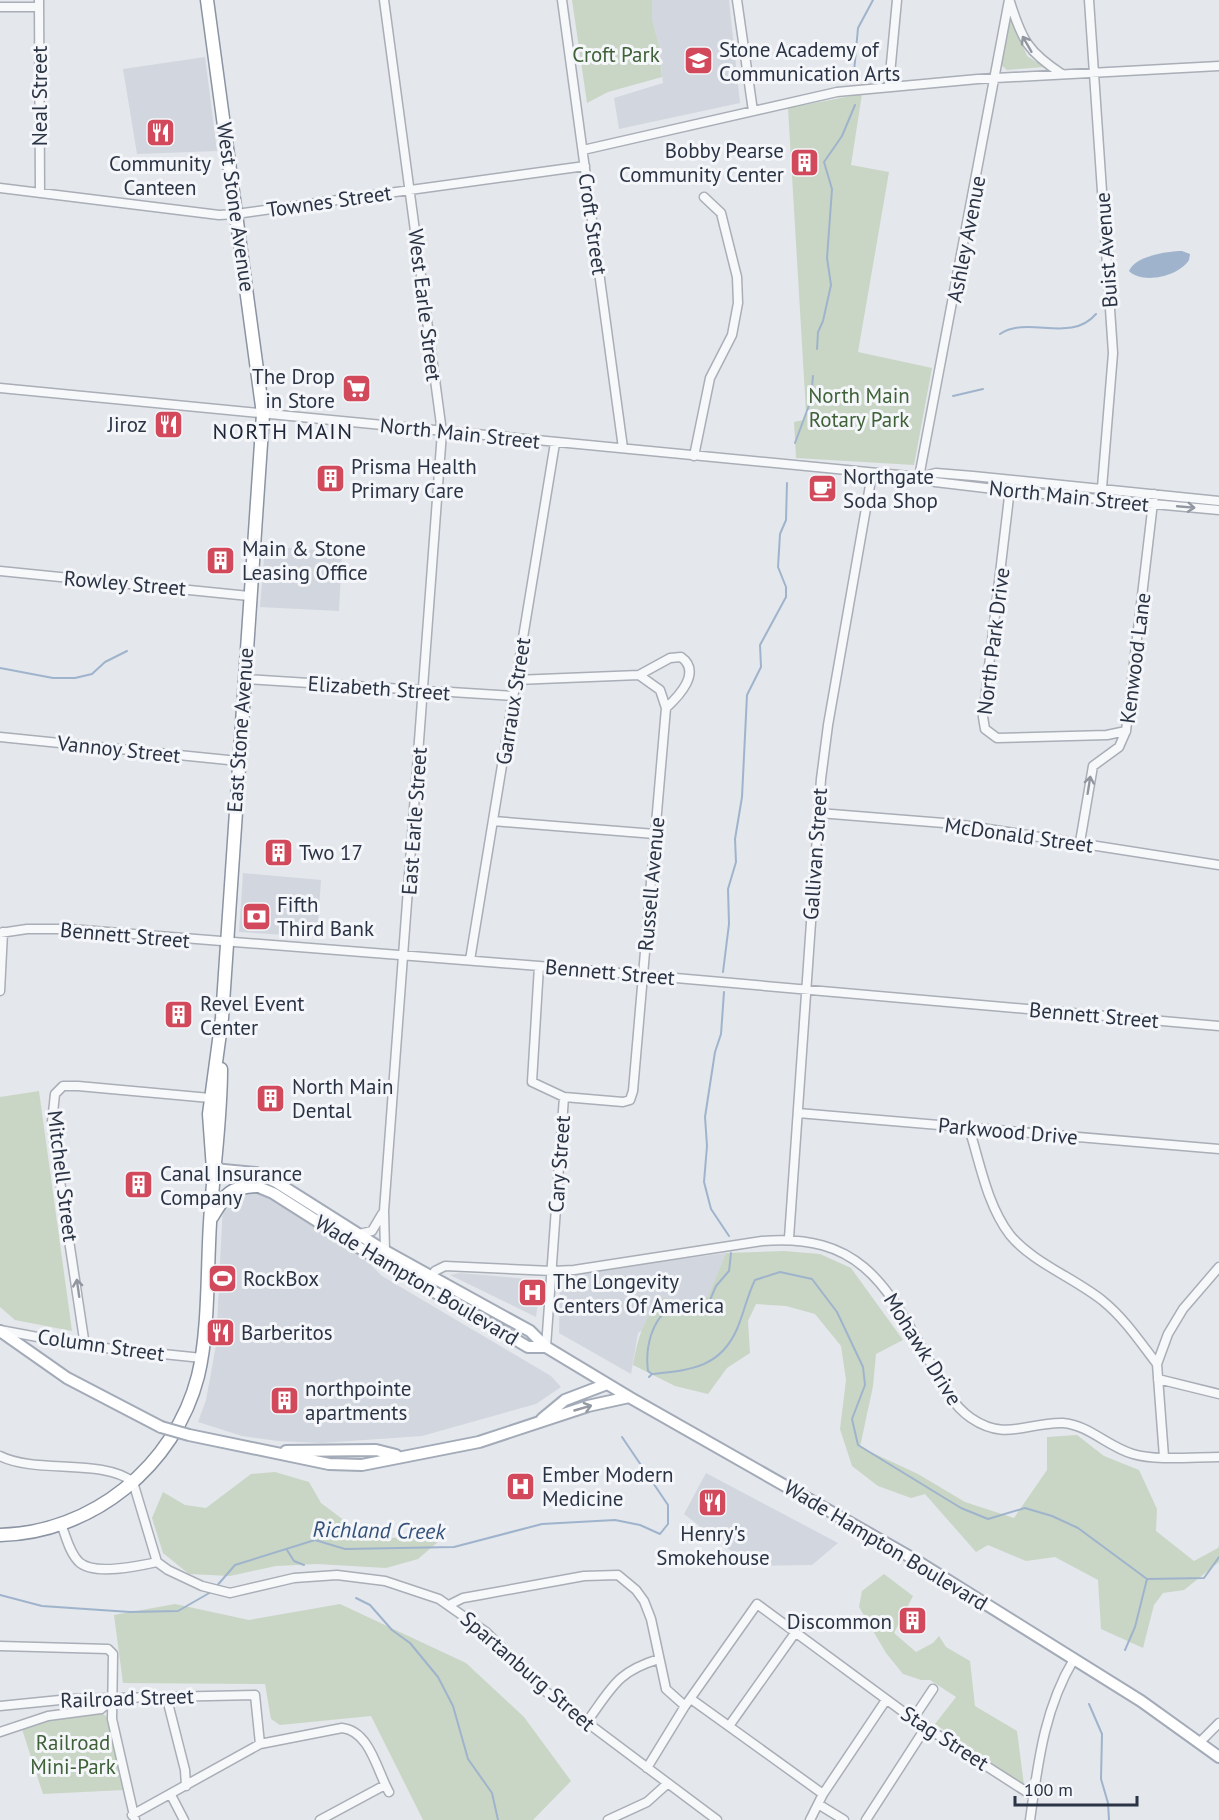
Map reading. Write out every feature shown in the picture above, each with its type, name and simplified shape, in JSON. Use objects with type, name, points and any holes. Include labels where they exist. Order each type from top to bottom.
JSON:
[{"type":"highway","name":"West Stone Avenue","points":[[207,0],[263,414]]},
{"type":"highway","name":"East Stone Avenue","points":[[213,1169],[210,1151],[210,1098],[219,1046],[263,414]]},
{"type":"highway","name":"East Stone Avenue","points":[[0,1535],[32,1532],[62,1524],[103,1504],[133,1482],[168,1444],[184,1415],[202,1358],[213,1169],[218,1148],[221,1103],[219,1046]]},
{"type":"highway","points":[[210,1221],[221,1201],[238,1187],[258,1186]]},
{"type":"main road","name":"Wade Hampton Boulevard","points":[[213,1169],[258,1186],[286,1200],[425,1287],[528,1347],[546,1347]]},
{"type":"main road","name":"Wade Hampton Boulevard","points":[[213,1169],[256,1173],[276,1182],[385,1251],[530,1331],[546,1347],[607,1384],[912,1558],[1141,1701],[1219,1757]]},
{"type":"main road","points":[[0,1330],[41,1362],[92,1393],[161,1427],[329,1464],[362,1465],[479,1442],[588,1406],[629,1397]]},
{"type":"main road","points":[[537,1423],[565,1400],[607,1384]]},
{"type":"main road","points":[[304,1459],[354,1459],[361,1457],[362,1450]]},
{"type":"main road","points":[[271,1453],[376,1450],[399,1456]]},
{"type":"street","name":"West Earle Street","points":[[384,0],[442,432]]},
{"type":"street","name":"Croft Street","points":[[562,0],[623,448]]},
{"type":"street","points":[[737,0],[753,111]]},
{"type":"street","points":[[889,86],[897,0]]},
{"type":"street","name":"Ashley Avenue","points":[[1009,0],[1029,48],[1038,59],[1062,74]]},
{"type":"street","name":"Ashley Avenue","points":[[919,477],[1009,0]]},
{"type":"street","name":"Buist Avenue","points":[[1089,0],[1113,353],[1101,500]]},
{"type":"street","points":[[0,7],[39,4]]},
{"type":"street","name":"Neal Street","points":[[39,4],[40,193]]},
{"type":"street","points":[[583,150],[837,92],[996,78],[1219,66]]},
{"type":"street","name":"Townes Street","points":[[0,188],[219,215],[585,166]]},
{"type":"street","points":[[694,456],[710,378],[732,335],[738,303],[737,277],[721,213],[704,197]]},
{"type":"street","name":"North Main Street","points":[[0,388],[919,477],[935,482],[1011,491],[1219,510]]},
{"type":"street","name":"East Earle Street","points":[[385,1251],[384,1211],[442,432]]},
{"type":"street","name":"Garraux Street","points":[[470,960],[555,442]]},
{"type":"street","name":"North Main Street","points":[[919,477],[936,473],[1219,501]]},
{"type":"street","name":"Gallivan Street","points":[[789,1238],[805,990],[828,725],[872,474]]},
{"type":"street","name":"North Park Drive","points":[[1011,480],[983,717],[985,729],[997,738],[1107,735],[1126,731]]},
{"type":"street","name":"Kenwood Lane","points":[[1080,843],[1093,766],[1119,747],[1126,731],[1154,494]]},
{"type":"street","name":"Rowley Street","points":[[0,571],[249,596]]},
{"type":"street","points":[[516,680],[639,675],[676,656],[686,660],[690,670],[686,685],[666,708]]},
{"type":"street","points":[[639,675],[660,690],[666,708]]},
{"type":"street","name":"Elizabeth Street","points":[[244,679],[513,696]]},
{"type":"street","name":"Russell Avenue","points":[[564,1097],[623,1102],[630,1100],[633,1091],[666,708]]},
{"type":"street","name":"Vannoy Street","points":[[0,737],[238,761]]},
{"type":"street","name":"McDonald Street","points":[[819,813],[956,824],[1219,865]]},
{"type":"street","points":[[493,821],[656,834]]},
{"type":"street","name":"Bennett Street","points":[[1,933],[70,929],[226,944],[470,960],[1219,1026]]},
{"type":"street","points":[[0,991],[1,933]]},
{"type":"street","name":"Cary Street","points":[[539,966],[531,1077],[536,1086],[564,1097],[546,1347]]},
{"type":"street","name":"Mitchell Street","points":[[85,1346],[52,1122],[53,1101],[59,1088],[78,1086],[210,1098]]},
{"type":"street","name":"Parkwood Drive","points":[[798,1113],[1219,1149]]},
{"type":"street","points":[[969,1128],[994,1210],[1010,1236],[1024,1248],[1103,1301],[1127,1323],[1157,1364]]},
{"type":"street","points":[[359,1234],[372,1231],[384,1211]]},
{"type":"street","name":"Mohawk Drive","points":[[431,1277],[435,1271],[445,1266],[552,1271],[609,1266],[789,1238],[829,1245],[854,1259],[881,1282],[902,1311],[945,1389],[960,1409],[973,1419],[989,1427],[1011,1431],[1047,1424],[1075,1425],[1135,1455],[1219,1457]]},
{"type":"street","points":[[1164,1456],[1157,1364],[1168,1334],[1183,1309],[1219,1267]]},
{"type":"street","points":[[425,1287],[431,1277]]},
{"type":"street","name":"Column Street","points":[[0,1330],[85,1346],[202,1358]]},
{"type":"street","points":[[1158,1379],[1219,1394]]},
{"type":"street","points":[[0,1456],[34,1463],[114,1473],[133,1482],[157,1562],[128,1567],[88,1567],[79,1562],[70,1548],[62,1524]]},
{"type":"street","name":"Spartanburg Street","points":[[157,1562],[168,1570],[202,1586],[220,1591],[237,1592],[308,1576],[353,1575],[404,1585],[449,1605],[486,1632],[542,1688],[717,1820]]},
{"type":"street","points":[[449,1605],[463,1598],[480,1594],[584,1576],[618,1575],[625,1579],[644,1602],[668,1693],[685,1706]]},
{"type":"street","name":"Stag Street","points":[[691,1698],[757,1604],[913,1719],[1033,1796]]},
{"type":"street","points":[[729,1726],[795,1633]]},
{"type":"street","points":[[0,1646],[108,1649],[113,1654],[112,1719],[134,1817],[260,1744],[329,1730],[353,1730],[365,1742],[387,1789],[320,1820]]},
{"type":"street","points":[[586,1723],[620,1677],[630,1669],[659,1659]]},
{"type":"street","points":[[1030,1820],[1044,1727],[1062,1679],[1074,1659]]},
{"type":"street","points":[[913,1719],[933,1689]]},
{"type":"street","name":"Railroad Street","points":[[0,1706],[70,1699],[112,1700],[255,1695],[260,1744]]},
{"type":"street","points":[[647,1768],[691,1698],[823,1794]]},
{"type":"street","points":[[0,1732],[48,1716],[101,1709],[112,1700]]},
{"type":"street","points":[[810,1820],[823,1794],[886,1700]]},
{"type":"street","points":[[169,1707],[185,1770],[186,1786]]},
{"type":"street","points":[[1199,1743],[1219,1723]]},
{"type":"street","points":[[866,1820],[926,1727]]},
{"type":"street","points":[[608,1820],[647,1802],[667,1784]]},
{"type":"street","points":[[171,1795],[184,1820]]},
{"type":"street","points":[[818,1804],[844,1820]]},
{"type":"shaded area","name":"Stone Academy of Communication Arts","points":[[634,0],[729,0],[740,103],[619,129],[614,98],[663,83],[659,45],[652,21]]},
{"type":"shaded area","points":[[205,57],[217,151],[137,154],[123,69]]},
{"type":"shaded area","points":[[265,546],[342,552],[339,611],[260,607]]},
{"type":"shaded area","points":[[243,873],[321,880],[317,937],[239,932]]},
{"type":"shaded area","points":[[239,1190],[254,1190],[278,1200],[368,1262],[382,1276],[551,1376],[561,1387],[536,1404],[422,1436],[321,1443],[278,1441],[242,1436],[198,1422],[206,1400],[216,1345],[223,1203]]},
{"type":"shaded area","points":[[726,1253],[708,1298],[687,1301],[638,1333],[631,1374],[559,1333],[560,1275]]},
{"type":"shaded area","points":[[460,1273],[541,1280],[536,1317],[450,1275]]},
{"type":"shaded area","points":[[706,1473],[838,1543],[812,1565],[750,1566],[684,1514]]},
{"type":"green space","name":"Croft Park","points":[[572,0],[652,0],[652,20],[659,45],[662,77],[608,92],[587,103]]},
{"type":"green space","points":[[1010,15],[1027,56],[1044,67],[1007,70],[1001,65]]},
{"type":"green space","name":"North Main Rotary Park","points":[[862,94],[851,165],[889,172],[858,352],[932,368],[914,465],[796,458],[794,422],[803,420],[806,412],[788,108]]},
{"type":"green space","points":[[39,1091],[72,1331],[15,1320],[0,1307],[0,1097]]},
{"type":"green space","points":[[784,1251],[820,1254],[851,1268],[903,1340],[876,1354],[873,1386],[860,1447],[918,1474],[965,1502],[1014,1518],[1047,1470],[1047,1437],[1077,1435],[1104,1456],[1139,1470],[1157,1509],[1156,1531],[1194,1561],[1218,1548],[1219,1545],[1219,1562],[1184,1590],[1163,1593],[1154,1605],[1143,1648],[1101,1629],[1098,1580],[1055,1557],[1026,1561],[988,1545],[976,1552],[925,1494],[911,1498],[878,1486],[852,1466],[840,1429],[846,1380],[841,1346],[815,1314],[786,1306],[756,1304],[748,1321],[750,1353],[727,1368],[708,1394],[675,1386],[633,1365],[642,1329],[663,1298],[687,1301],[708,1297],[726,1253]]},
{"type":"green space","points":[[275,1472],[309,1482],[321,1503],[353,1527],[389,1538],[446,1535],[418,1559],[386,1568],[317,1564],[276,1566],[230,1576],[189,1574],[163,1553],[152,1518],[163,1492],[185,1505],[206,1508],[251,1474]]},
{"type":"green space","points":[[884,1574],[913,1596],[894,1633],[916,1652],[933,1643],[939,1636],[946,1647],[970,1661],[975,1706],[1017,1731],[1024,1785],[935,1724],[956,1697],[930,1680],[921,1680],[903,1674],[886,1653],[859,1607],[862,1591]]},
{"type":"green space","points":[[175,1604],[249,1620],[340,1604],[466,1663],[524,1717],[571,1781],[533,1820],[423,1820],[371,1716],[280,1725],[271,1719],[265,1684],[123,1683],[114,1615]]},
{"type":"green space","name":"Railroad Mini-Park","points":[[101,1712],[107,1717],[124,1790],[43,1794],[21,1726],[59,1716]]},
{"type":"water","points":[[1182,251],[1190,254],[1189,260],[1184,266],[1169,274],[1152,278],[1135,275],[1129,271],[1132,266],[1145,258],[1161,253]]},
{"type":"waterway","points":[[854,72],[858,28],[873,0]]},
{"type":"waterway","points":[[817,349],[818,332],[823,321],[831,285],[827,258],[832,189],[824,162],[842,136],[855,105]]},
{"type":"waterway","points":[[1000,334],[1024,327],[1062,329],[1074,327],[1086,323],[1096,314]]},
{"type":"waterway","points":[[795,443],[811,400],[813,376]]},
{"type":"waterway","points":[[953,396],[983,389]]},
{"type":"waterway","points":[[723,972],[729,924],[728,889],[736,862],[735,839],[742,797],[747,695],[761,667],[760,645],[786,597],[786,587],[778,567],[780,534],[786,520],[787,483]]},
{"type":"waterway","points":[[0,668],[53,678],[75,678],[92,674],[105,662],[127,651]]},
{"type":"waterway","points":[[724,992],[721,1034],[715,1052],[705,1117],[707,1146],[704,1182],[711,1209],[729,1236]]},
{"type":"waterway","points":[[652,1374],[648,1371],[647,1362],[649,1344],[659,1319],[672,1307],[683,1313],[695,1307],[707,1307],[716,1286],[729,1271],[731,1253]]},
{"type":"waterway","name":"Richland Creek","points":[[649,1377],[652,1374],[679,1371],[702,1365],[722,1352],[737,1329],[755,1280],[780,1272],[812,1279],[837,1312],[863,1367],[865,1385],[852,1419],[858,1445],[961,1508],[988,1519],[1025,1508],[1052,1516],[1078,1528],[1147,1579],[1204,1578],[1219,1557]]},
{"type":"waterway","name":"Richland Creek","points":[[215,1588],[235,1565],[315,1540],[345,1549],[454,1547],[542,1524],[615,1520],[640,1525],[660,1534],[668,1524],[668,1505],[622,1437]]},
{"type":"waterway","points":[[287,1550],[294,1561],[304,1565]]},
{"type":"waterway","points":[[1125,1650],[1135,1627],[1147,1579]]},
{"type":"waterway","name":"Richland Creek","points":[[0,1595],[42,1606],[130,1612],[178,1611],[211,1592]]},
{"type":"waterway","points":[[356,1598],[370,1605],[392,1630],[410,1643],[438,1677],[453,1706],[468,1759],[492,1793],[498,1820]]},
{"type":"waterway","points":[[1089,1704],[1102,1734],[1101,1779],[1108,1803],[1109,1820]]},
{"type":"place","name":"Stone Academy of Communication Arts","points":[[698,61]]},
{"type":"place","name":"Community Canteen","points":[[160,132]]},
{"type":"place","name":"Bobby Pearse Community Center","points":[[805,162]]},
{"type":"place","name":"The Drop in Store","points":[[356,388]]},
{"type":"place","name":"Jiroz","points":[[168,424]]},
{"type":"place","name":"Prisma Health Primary Care","points":[[330,478]]},
{"type":"place","name":"Northgate Soda Shop","points":[[822,488]]},
{"type":"place","name":"Main & Stone Leasing Office","points":[[221,560]]},
{"type":"place","name":"Two 17","points":[[278,852]]},
{"type":"place","name":"Fifth Third Bank","points":[[256,916]]},
{"type":"place","name":"Revel Event Center","points":[[179,1015]]},
{"type":"place","name":"North Main Dental","points":[[271,1098]]},
{"type":"place","name":"Canal Insurance Company","points":[[139,1185]]},
{"type":"place","name":"RockBox","points":[[222,1278]]},
{"type":"place","name":"The Longevity Centers Of America","points":[[532,1293]]},
{"type":"place","name":"Barberitos","points":[[220,1332]]},
{"type":"place","name":"northpointe apartments","points":[[284,1400]]},
{"type":"place","name":"Ember Modern Medicine","points":[[521,1486]]},
{"type":"place","name":"Henry's Smokehouse","points":[[713,1502]]},
{"type":"place","name":"Discommon","points":[[913,1621]]},
{"type":"district","name":"NORTH MAIN","points":[[283,431]]}]
